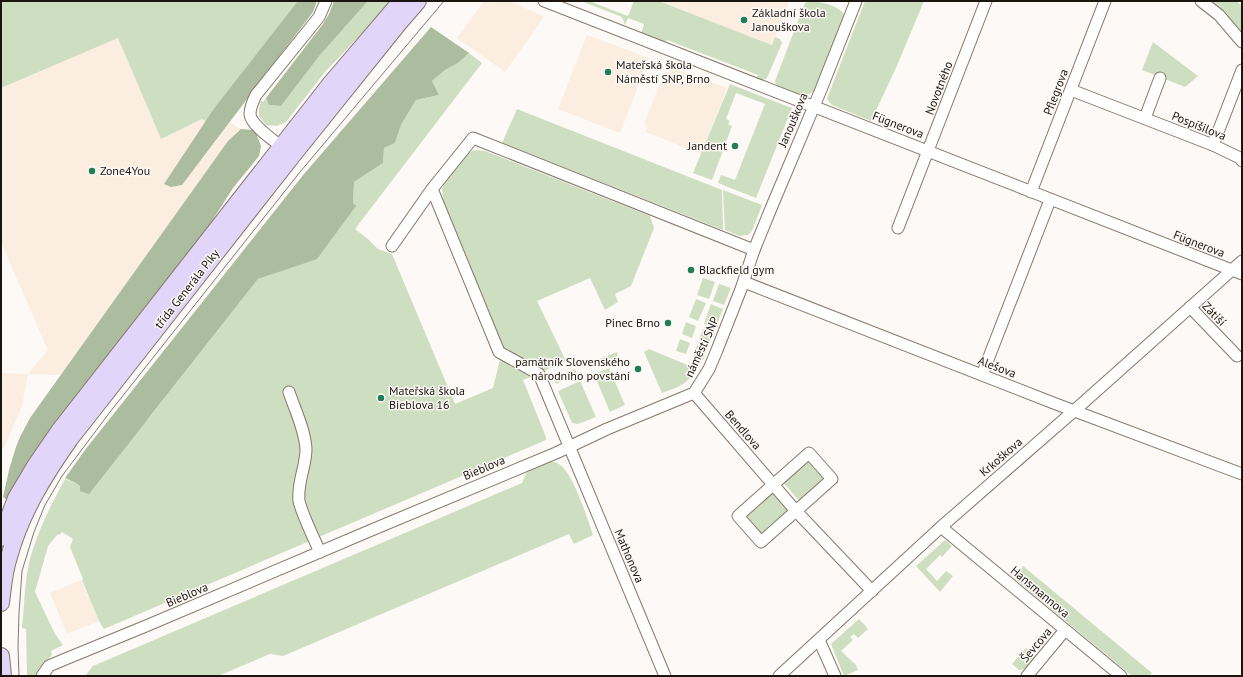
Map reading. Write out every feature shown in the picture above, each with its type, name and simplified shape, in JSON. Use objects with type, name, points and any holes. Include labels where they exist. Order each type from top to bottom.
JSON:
[{"type":"main road","name":"třída Generála Píky","points":[[1,603],[3,585],[11,551],[30,504],[46,474],[70,439],[287,151],[331,83],[401,1]]},
{"type":"main road","name":"třída Generála Píky","points":[[1,538],[16,498],[35,466],[59,431],[287,151],[418,1]]},
{"type":"main road","points":[[1,656],[3,676]]},
{"type":"street","points":[[287,151],[252,121],[250,115],[250,105],[256,95],[319,17],[326,1]]},
{"type":"street","name":"Fügnerova","points":[[544,1],[1237,272]]},
{"type":"street","name":"Janouškova","points":[[754,250],[856,1]]},
{"type":"street","name":"Novotného","points":[[898,228],[986,1]]},
{"type":"street","name":"Pflegrova","points":[[1031,192],[1105,1]]},
{"type":"street","points":[[1201,1],[1219,15],[1242,42]]},
{"type":"street","points":[[1213,145],[1242,70]]},
{"type":"street","points":[[1145,118],[1160,78]]},
{"type":"street","name":"Pospíšilova","points":[[1071,90],[1213,145],[1240,158],[1242,161]]},
{"type":"street","points":[[392,246],[432,189],[473,138],[754,250]]},
{"type":"street","points":[[432,189],[499,352],[539,374],[570,446]]},
{"type":"street","points":[[982,375],[1050,200]]},
{"type":"street","name":"náměstí SNP","points":[[570,446],[606,429],[694,393],[709,369],[744,282],[754,250]]},
{"type":"street","name":"Krkoškova","points":[[779,676],[941,527],[1076,410],[1190,307],[1237,272],[1242,261]]},
{"type":"street","name":"Alešova","points":[[744,282],[1242,474]]},
{"type":"street","name":"Zátiší","points":[[1190,307],[1237,356]]},
{"type":"street","points":[[289,392],[304,436],[306,449],[304,468],[298,489],[300,503],[320,552]]},
{"type":"street","name":"Bendlova","points":[[694,393],[796,511],[872,591]]},
{"type":"street","name":"Bieblova","points":[[42,676],[49,666],[570,446]]},
{"type":"street","name":"Mathonova","points":[[570,446],[665,676]]},
{"type":"street","points":[[809,453],[832,478],[762,542],[738,516],[773,484],[809,453]]},
{"type":"street","name":"Hansmannova","points":[[941,527],[1121,676]]},
{"type":"street","name":"Ševcova","points":[[1027,676],[1065,630]]},
{"type":"street","points":[[819,640],[835,676]]},
{"type":"shaded area","points":[[484,1],[511,1],[544,17],[505,72],[457,38]]},
{"type":"shaded area","name":"Základní škola Janouškova","points":[[659,1],[789,1],[772,45]]},
{"type":"shaded area","name":"Mateřská škola Náměstí SNP, Brno","points":[[587,35],[649,58],[620,133],[558,109]]},
{"type":"shaded area","points":[[118,37],[161,139],[202,119],[206,121],[196,136],[182,185],[230,123],[241,129],[228,141],[61,374],[28,374],[48,350],[1,242],[1,88]]},
{"type":"shaded area","points":[[671,67],[727,88],[701,154],[646,132],[648,126],[644,124],[665,71],[669,73]]},
{"type":"shaded area","points":[[1,373],[28,374],[22,406],[4,448],[1,449]]},
{"type":"shaded area","points":[[81,580],[99,621],[67,634],[50,593]]},
{"type":"green space","points":[[1,1],[299,1],[215,107],[206,121],[202,119],[161,139],[118,38],[1,88]]},
{"type":"green space","points":[[298,1],[317,1],[313,12],[182,185],[171,187],[164,184],[215,107]]},
{"type":"green space","points":[[334,1],[368,1],[320,55],[281,106],[269,105],[266,98],[323,24]]},
{"type":"green space","points":[[368,1],[390,1],[371,24],[325,72],[286,122],[277,126],[266,125],[259,116],[261,101],[263,102],[266,98],[269,105],[281,106],[320,55]]},
{"type":"green space","points":[[581,1],[589,1],[628,16],[634,1],[659,1],[772,45],[775,37],[780,39],[782,43],[767,78],[763,80],[756,79],[758,75],[667,40],[665,43],[641,34],[644,24],[628,18],[625,25],[622,17]]},
{"type":"green space","points":[[807,1],[829,4],[839,9],[845,17],[816,90],[807,95],[798,95],[780,88],[777,86],[775,81],[804,5]]},
{"type":"green space","points":[[865,1],[924,1],[896,68],[871,121],[832,105],[827,99]]},
{"type":"green space","points":[[1207,1],[1236,1],[1242,6],[1242,33]]},
{"type":"green space","points":[[431,27],[469,53],[458,63],[445,70],[432,81],[439,95],[416,100],[401,125],[395,143],[384,148],[383,163],[354,182],[353,203],[356,206],[317,259],[258,279],[89,494],[80,491],[80,486],[65,478],[85,450],[304,174]]},
{"type":"green space","points":[[1153,42],[1198,76],[1185,87],[1142,70]]},
{"type":"green space","points":[[469,53],[482,63],[355,229],[378,249],[392,254],[455,404],[493,388],[503,347],[444,206],[442,190],[445,178],[464,154],[476,150],[485,151],[650,216],[654,228],[631,286],[615,294],[618,302],[605,310],[590,278],[537,301],[566,361],[523,380],[546,440],[104,629],[99,621],[82,580],[83,579],[70,547],[73,539],[62,532],[59,535],[58,534],[48,546],[35,592],[55,634],[63,645],[51,651],[52,655],[40,668],[36,676],[27,676],[26,629],[22,628],[28,568],[40,531],[65,479],[80,486],[149,418],[258,279],[270,275],[353,203],[354,182],[383,163],[384,148],[395,143],[401,125],[416,100],[439,95],[432,81],[445,70],[458,63]]},
{"type":"green space","points":[[730,84],[792,108],[756,198],[718,183],[721,175],[735,180],[765,104],[736,93],[726,119],[730,121],[728,124],[732,126],[712,180],[693,173]]},
{"type":"green space","points":[[517,109],[722,190],[723,230],[502,143]]},
{"type":"green space","points":[[241,129],[254,130],[256,133],[261,146],[259,156],[233,188],[203,235],[38,448],[21,474],[7,500],[3,497],[9,470],[20,437],[30,418],[228,141]]},
{"type":"green space","points":[[723,190],[762,205],[752,231],[748,235],[739,236],[725,230]]},
{"type":"green space","points":[[703,278],[715,282],[709,299],[697,295]]},
{"type":"green space","points":[[719,284],[731,288],[724,305],[713,301]]},
{"type":"green space","points":[[696,299],[706,303],[698,321],[689,317]]},
{"type":"green space","points":[[711,304],[723,309],[715,329],[704,324]]},
{"type":"green space","points":[[686,322],[696,326],[692,338],[682,334]]},
{"type":"green space","points":[[703,329],[713,332],[709,344],[699,340]]},
{"type":"green space","points":[[680,339],[690,343],[686,354],[676,351]]},
{"type":"green space","points":[[697,345],[707,349],[703,360],[693,357]]},
{"type":"green space","points":[[649,349],[697,369],[690,378],[682,384],[662,393],[644,352]]},
{"type":"green space","points":[[617,352],[618,356],[594,366],[592,362]]},
{"type":"green space","points":[[609,368],[625,405],[610,412],[594,374]]},
{"type":"green space","points":[[575,369],[577,374],[556,384],[553,378]]},
{"type":"green space","points":[[580,381],[596,417],[578,424],[572,423],[558,391]]},
{"type":"green space","points":[[807,458],[827,479],[801,503],[782,481]]},
{"type":"green space","points":[[550,462],[558,463],[565,469],[570,477],[575,486],[593,535],[574,544],[569,534],[283,656],[270,654],[218,676],[85,676],[93,666],[522,483],[527,471]]},
{"type":"green space","points":[[770,490],[790,512],[761,536],[745,518],[746,512]]},
{"type":"green space","points":[[945,540],[952,546],[942,557],[940,555],[926,569],[937,581],[946,571],[953,576],[940,592],[916,566]]},
{"type":"green space","points":[[1023,566],[1152,673],[1149,676],[1132,676],[1014,578]]},
{"type":"green space","points":[[859,619],[868,629],[858,638],[854,634],[850,637],[853,640],[841,651],[856,665],[858,670],[844,676],[831,644]]},
{"type":"green space","points":[[1026,648],[1035,656],[1025,669],[1019,670],[1012,664]]},
{"type":"tram line","points":[[19,676],[18,646],[22,571],[34,532],[45,505],[62,476],[110,412],[300,172],[444,1]]},
{"type":"place","name":"Základní škola Janouškova","points":[[744,20]]},
{"type":"place","name":"Mateřská škola Náměstí SNP, Brno","points":[[608,72]]},
{"type":"place","name":"Jandent","points":[[735,146]]},
{"type":"place","name":"Zone4You","points":[[92,171]]},
{"type":"place","name":"Blackfield gym","points":[[691,270]]},
{"type":"place","name":"Pinec Brno","points":[[668,323]]},
{"type":"place","name":"památník Slovenského národního povstání","points":[[638,369]]},
{"type":"place","name":"Mateřská škola Bieblova 16","points":[[381,398]]}]
